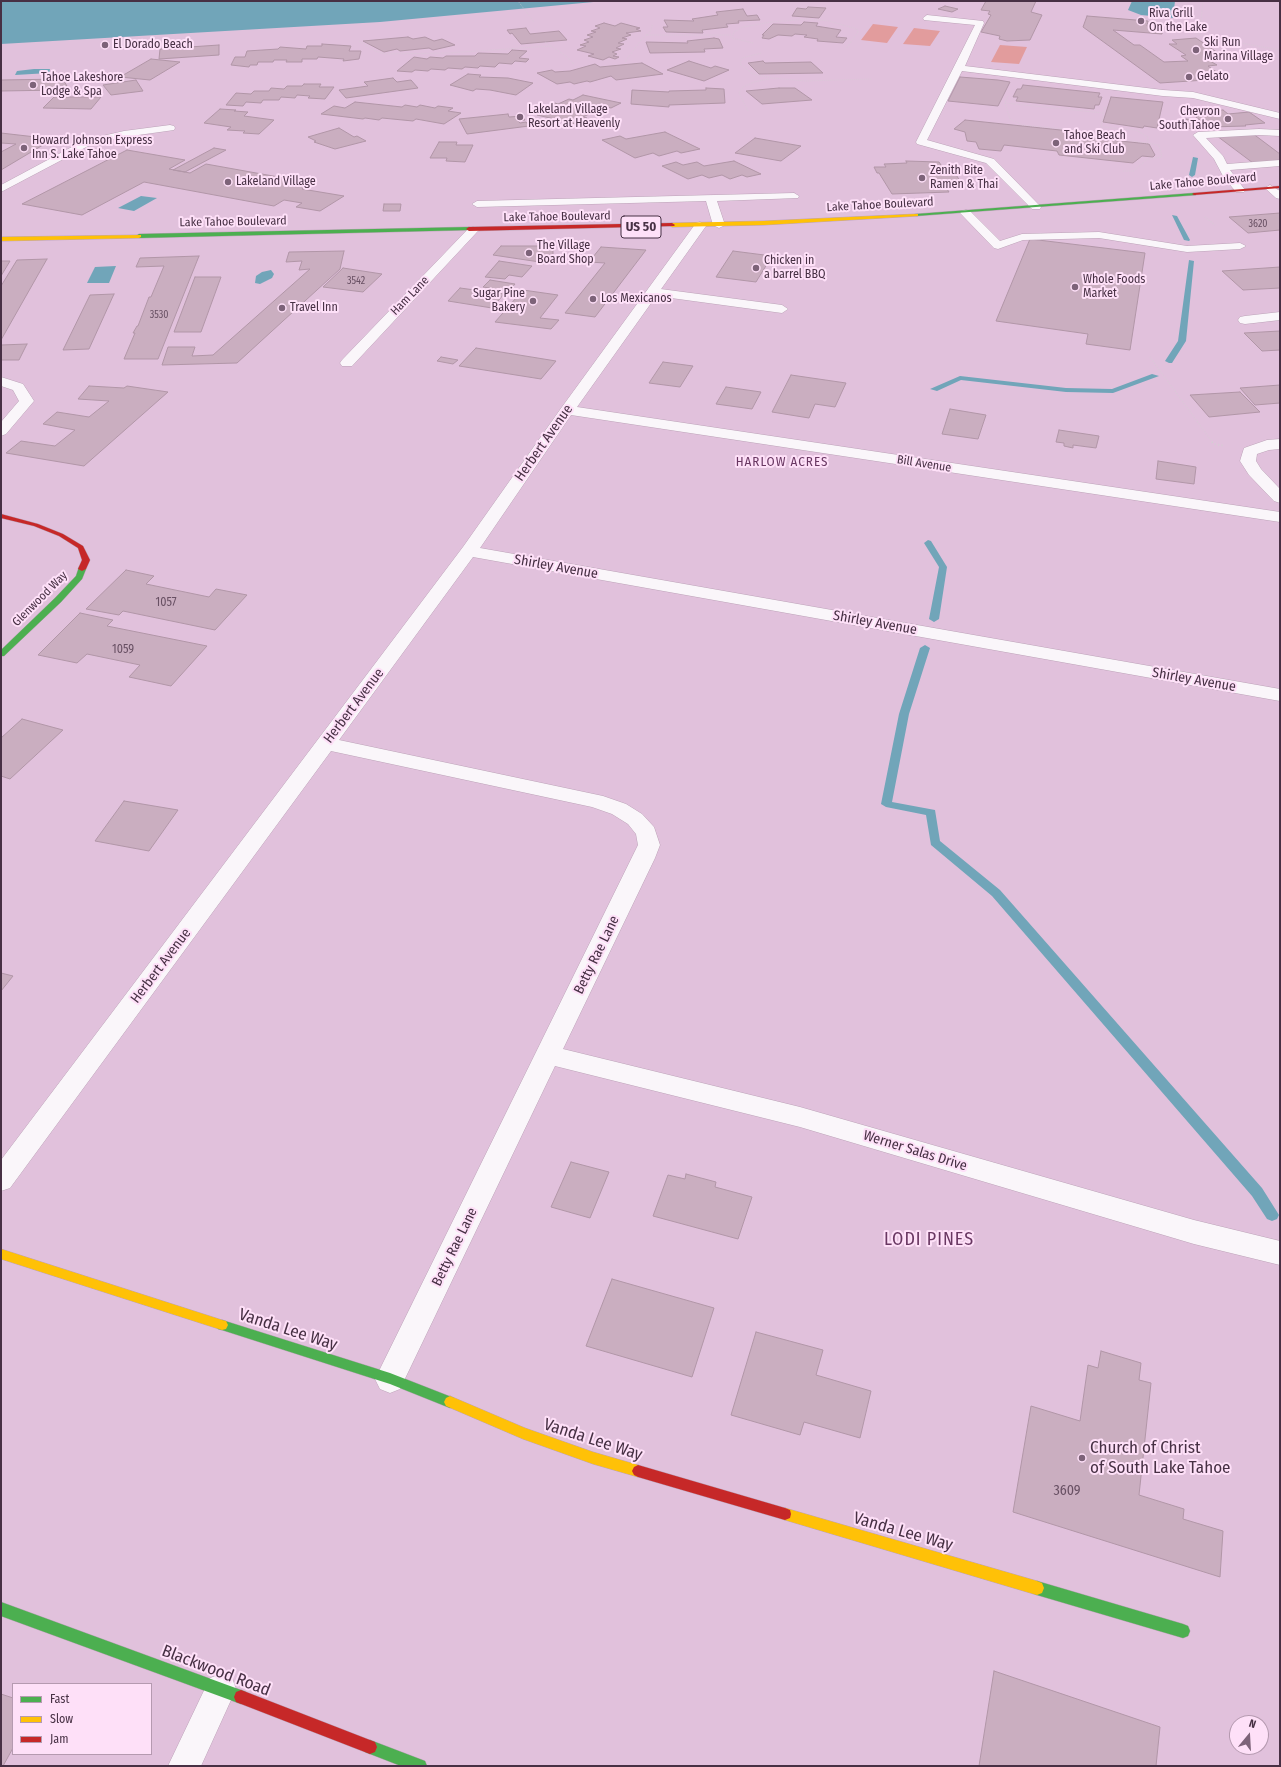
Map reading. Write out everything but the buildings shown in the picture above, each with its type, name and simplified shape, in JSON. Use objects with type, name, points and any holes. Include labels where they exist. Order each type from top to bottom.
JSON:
[{"type":"main road","name":"Lake Tahoe Boulevard","points":[[1,239],[709,225],[966,212],[1275,188]]},
{"type":"main road","name":"Glenwood Way","points":[[1,516],[36,525],[61,535],[81,546],[86,560],[79,577],[58,600],[1,654]]},
{"type":"main road","name":"Vanda Lee Way","points":[[1,1254],[390,1379],[446,1400],[523,1433],[593,1458],[1183,1631]]},
{"type":"main road","name":"Blackwood Road","points":[[1,1608],[221,1689],[409,1764]]},
{"type":"street","name":"Herbert Avenue","points":[[1,1180],[469,552],[567,410],[653,292],[709,225]]},
{"type":"street","points":[[1245,320],[1280,316]]},
{"type":"street","points":[[1,381],[18,387],[27,401],[1,431]]},
{"type":"street","name":"Bill Avenue","points":[[567,410],[1280,517]]},
{"type":"street","points":[[1280,444],[1262,446],[1250,451],[1248,461],[1255,472],[1280,498]]},
{"type":"street","name":"Shirley Avenue","points":[[469,552],[1280,695]]},
{"type":"street","name":"Betty Rae Lane","points":[[326,744],[596,802],[619,809],[635,819],[646,832],[649,845],[549,1055],[390,1379]]},
{"type":"street","name":"Werner Salas Drive","points":[[549,1055],[800,1117],[1187,1230],[1280,1253]]},
{"type":"lane","points":[[927,18],[980,23],[921,142],[990,161],[1036,207]]},
{"type":"lane","points":[[959,68],[1163,93],[1193,95],[1280,116]]},
{"type":"lane","points":[[1,189],[89,142],[124,134],[170,128]]},
{"type":"lane","points":[[1240,190],[1221,163],[1198,135],[1258,132],[1280,133]]},
{"type":"lane","points":[[1208,146],[1223,146]]},
{"type":"lane","points":[[1221,163],[1245,157]]},
{"type":"lane","points":[[1221,163],[1280,164]]},
{"type":"lane","points":[[1275,188],[1280,196]]},
{"type":"lane","points":[[477,204],[794,196]]},
{"type":"lane","points":[[709,225],[710,197]]},
{"type":"lane","points":[[966,212],[998,246],[1022,237],[1099,235],[1187,249],[1240,246]]},
{"type":"lane","name":"Ham Lane","points":[[347,362],[473,230]]},
{"type":"lane","points":[[653,292],[782,309]]},
{"type":"lane","points":[[184,1766],[221,1689]]},
{"type":"path","points":[[518,1],[534,22]]},
{"type":"path","points":[[1203,1],[1203,15],[1201,21],[1190,29],[1191,31],[1207,37],[1280,50]]},
{"type":"path","points":[[732,35],[736,30],[743,27],[771,22],[798,19],[819,20],[857,29],[858,32],[846,49]]},
{"type":"path","points":[[625,62],[651,30],[653,24]]},
{"type":"path","points":[[646,35],[732,35]]},
{"type":"path","points":[[732,35],[732,38],[736,40],[753,43]]},
{"type":"path","points":[[359,41],[376,51],[385,54],[448,53],[551,46]]},
{"type":"path","points":[[545,42],[574,64]]},
{"type":"path","points":[[761,53],[742,58],[740,64],[754,74],[772,78],[812,81],[872,79]]},
{"type":"path","points":[[748,111],[738,93],[743,87],[754,82],[772,78]]},
{"type":"path","points":[[1122,171],[1134,171],[1147,159],[1162,157],[1159,145],[1086,134],[1075,130],[1022,124],[1010,120],[1005,103],[1103,113],[1101,127],[1136,130],[1148,137],[1147,143]]},
{"type":"path","points":[[1179,196],[1240,246]]},
{"type":"path","points":[[1150,357],[1214,444],[1250,451]]},
{"type":"shaded area","points":[[873,24],[898,27],[887,43],[861,40]]},
{"type":"shaded area","points":[[914,28],[940,31],[930,46],[903,44]]},
{"type":"shaded area","points":[[1000,45],[1027,47],[1019,64],[991,62]]},
{"type":"water","points":[[1,1],[604,1],[380,22],[1,44]]},
{"type":"water","points":[[1132,1],[1175,1],[1173,18],[1141,15],[1128,10]]},
{"type":"water","points":[[50,69],[49,73],[15,75],[17,71]]},
{"type":"water","points":[[141,196],[157,198],[134,211],[118,208]]},
{"type":"water","points":[[116,266],[109,283],[87,283],[95,267]]},
{"type":"water","points":[[271,270],[274,274],[272,278],[260,284],[255,283],[256,276],[262,272]]},
{"type":"waterway","points":[[1192,175],[1195,158]]},
{"type":"waterway","points":[[1174,216],[1187,240]]},
{"type":"waterway","points":[[1169,361],[1182,341],[1191,261]]},
{"type":"waterway","points":[[934,389],[960,378],[1066,390],[1113,391],[1155,376]]},
{"type":"waterway","points":[[928,543],[943,567],[934,619]]},
{"type":"waterway","points":[[925,648],[904,714],[886,804],[931,812],[935,842],[996,893],[1257,1192],[1272,1215]]},
{"type":"traffic: fast","points":[[916,215],[1194,194]]},
{"type":"traffic: fast","points":[[139,236],[469,229]]},
{"type":"traffic: fast","points":[[1,654],[58,600],[79,577],[82,569]]},
{"type":"traffic: fast","points":[[222,1325],[390,1379],[450,1402]]},
{"type":"traffic: fast","points":[[1037,1588],[1183,1631]]},
{"type":"traffic: fast","points":[[1,1609],[241,1697]]},
{"type":"traffic: fast","points":[[370,1747],[420,1766]]},
{"type":"traffic: slow","points":[[672,225],[764,223],[916,215]]},
{"type":"traffic: slow","points":[[1,239],[139,236]]},
{"type":"traffic: slow","points":[[1,1254],[222,1325]]},
{"type":"traffic: slow","points":[[450,1402],[523,1433],[593,1458],[638,1471]]},
{"type":"traffic: slow","points":[[785,1514],[1037,1588]]},
{"type":"traffic: jam","points":[[1194,194],[1280,187]]},
{"type":"traffic: jam","points":[[469,229],[672,225]]},
{"type":"traffic: jam","points":[[1,516],[36,525],[61,535],[81,547],[86,560],[82,569]]},
{"type":"traffic: jam","points":[[638,1471],[785,1514]]},
{"type":"traffic: jam","points":[[241,1697],[370,1747]]},
{"type":"place","name":"Riva Grill On the Lake","points":[[1141,21]]},
{"type":"place","name":"El Dorado Beach","points":[[105,45]]},
{"type":"place","name":"Ski Run Marina Village","points":[[1196,50]]},
{"type":"place","name":"Gelato","points":[[1189,77]]},
{"type":"place","name":"Tahoe Lakeshore Lodge & Spa","points":[[33,85]]},
{"type":"place","name":"Lakeland Village Resort at Heavenly","points":[[520,117]]},
{"type":"place","name":"Chevron South Tahoe","points":[[1228,119]]},
{"type":"place","name":"Tahoe Beach and Ski Club","points":[[1056,143]]},
{"type":"place","name":"Howard Johnson Express Inn S. Lake Tahoe","points":[[24,148]]},
{"type":"place","name":"Zenith Bite Ramen & Thai","points":[[922,178]]},
{"type":"place","name":"Lakeland Village","points":[[228,182]]},
{"type":"place","name":"The Village Board Shop","points":[[529,253]]},
{"type":"place","name":"Chicken in a barrel BBQ","points":[[756,268]]},
{"type":"place","name":"Whole Foods Market","points":[[1075,287]]},
{"type":"place","name":"Los Mexicanos","points":[[593,299]]},
{"type":"place","name":"Sugar Pine Bakery","points":[[533,301]]},
{"type":"place","name":"Travel Inn","points":[[282,308]]},
{"type":"place","name":"Church of Christ of South Lake Tahoe","points":[[1082,1458]]},
{"type":"district","name":"HARLOW ACRES","points":[[782,462]]},
{"type":"district","name":"LODI PINES","points":[[929,1240]]}]
